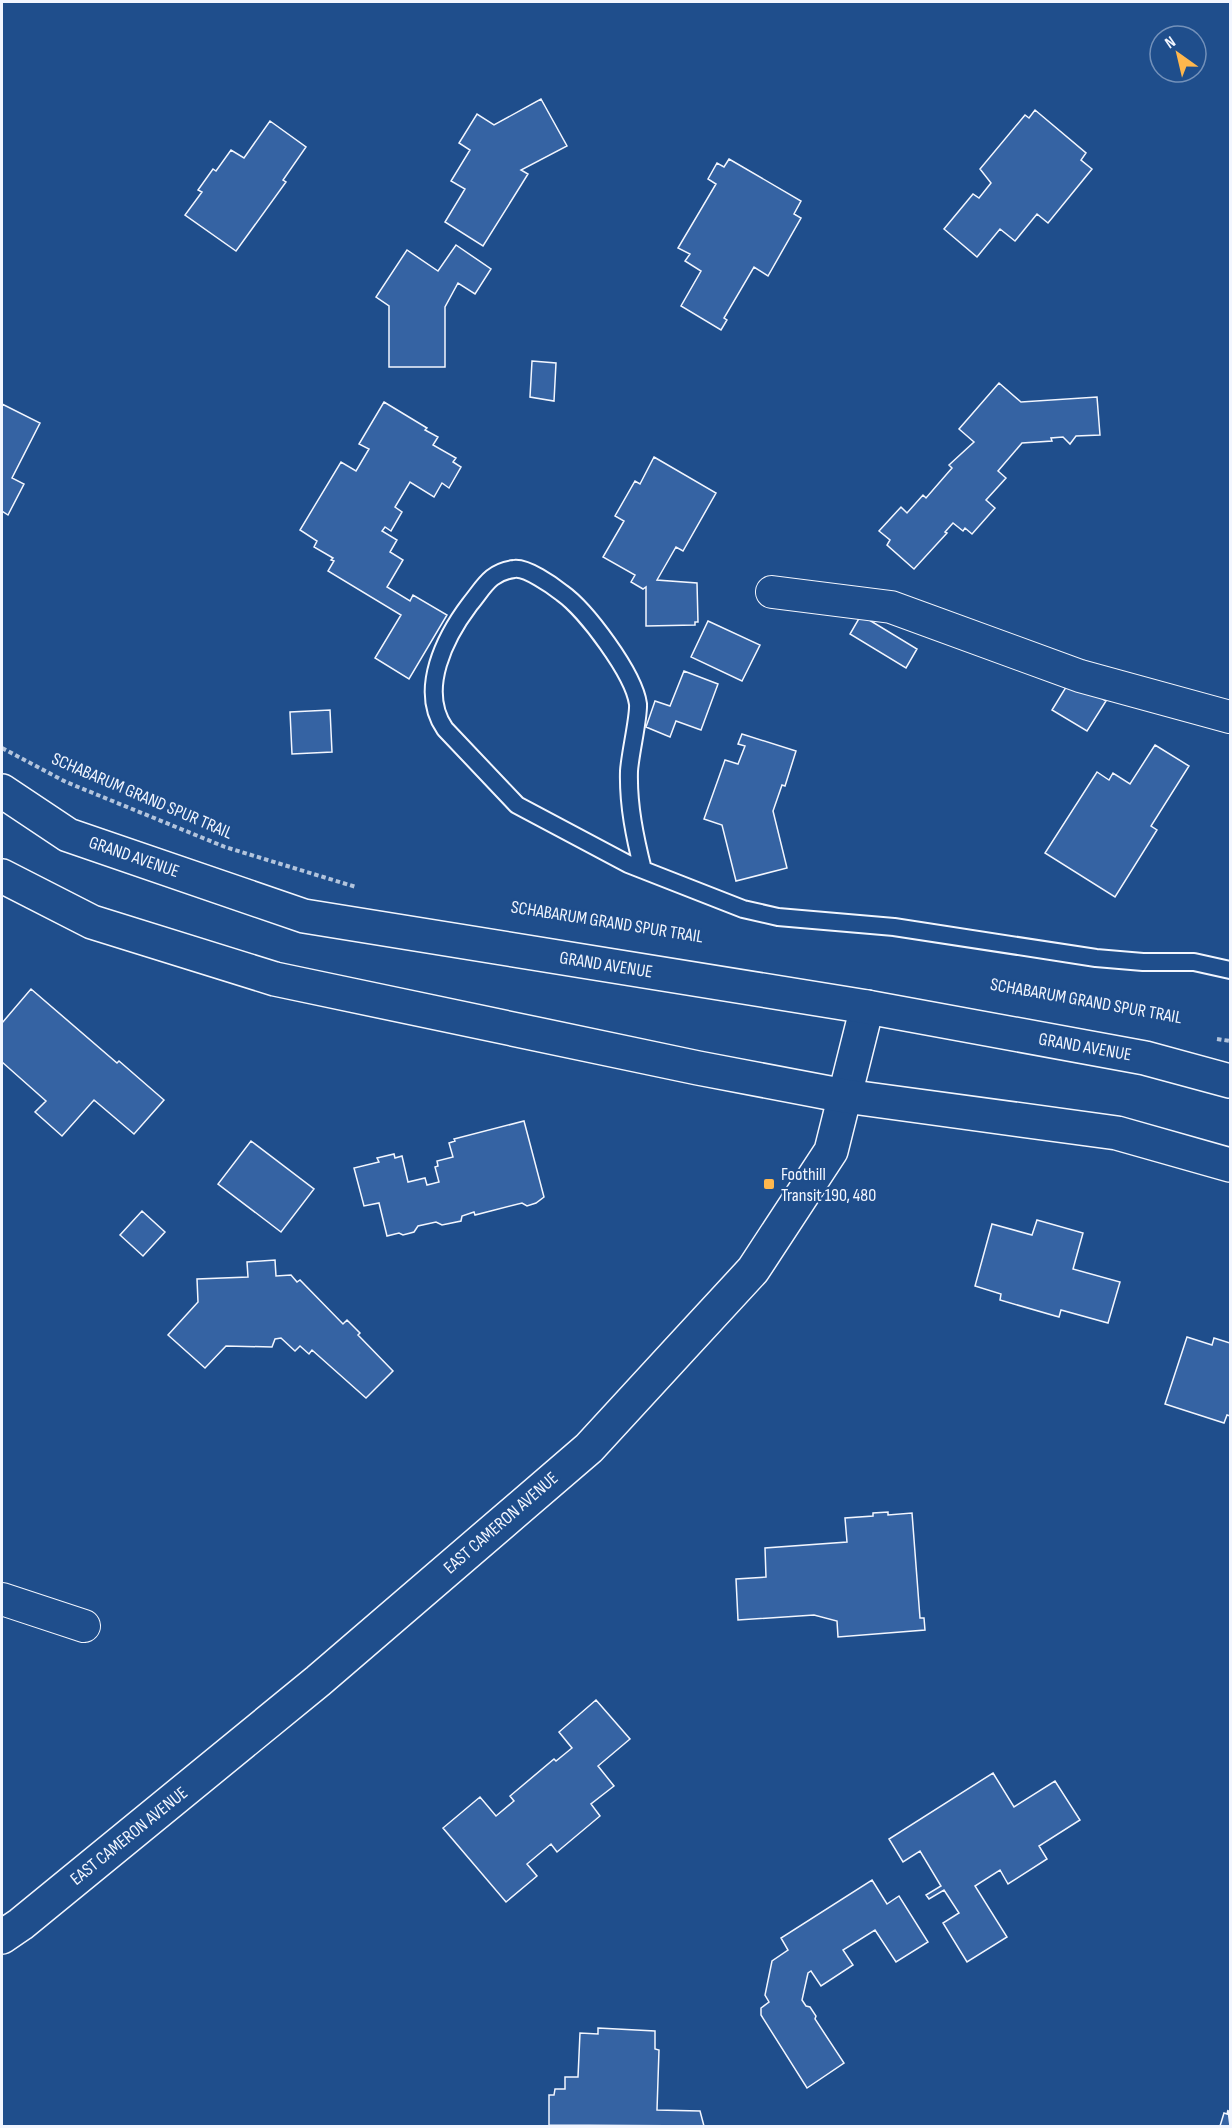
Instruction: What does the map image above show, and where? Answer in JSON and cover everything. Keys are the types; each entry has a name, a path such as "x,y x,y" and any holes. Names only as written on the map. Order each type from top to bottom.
{"main road":[{"name":"GRAND AVENUE","path":"2,791 68,835 304,916 867,1007 1145,1058 1230,1081"},
{"path":"2,876 92,922 275,979 698,1068 845,1096 1117,1133 1230,1165"},
{"name":"EAST CAMERON AVENUE","path":"2,1936 30,1916 318,1681 589,1448 753,1270 831,1151 867,1007"}],"street":[{"path":"772,592 891,607 1080,676 1230,717"},
{"path":"2,1599 84,1626"}],"lane":[{"path":"643,870 632,825 629,774 638,706 633,684 618,657 565,595 544,580 516,568 490,576 456,622 439,662 434,693 435,715 445,729 517,805 643,870 743,909 777,916 894,927 1096,958 1143,962 1194,962 1230,970"}],"path":[{"name":"SCHABARUM GRAND SPUR TRAIL","path":"2,748 66,782 225,847 360,888"},
{"path":"1207,1037 1230,1041"}],"building":[{"path":"541,99 567,146 521,170 528,174 483,246 445,222 465,189 451,181 470,150 459,143 477,114 494,125"},
{"path":"1035,110 1086,153 1081,160 1092,169 1048,223 1037,214 1015,241 1000,229 977,257 944,229 973,194 979,198 991,183 980,169 1025,115 1029,118"},
{"path":"270,121 306,147 283,180 286,182 236,251 185,215 202,192 198,190 213,169 216,171 231,150 244,158"},
{"path":"729,159 801,201 794,214 801,218 768,276 754,267 724,318 727,320 721,330 681,306 701,271 685,261 690,254 678,248 716,184 708,179 717,163 724,167"},
{"path":"456,245 491,269 475,294 458,283 445,307 445,367 389,367 389,306 376,297 407,250 438,271"},
{"path":"532,361 556,363 554,401 530,397"},
{"path":"999,383 1021,402 1097,397 1100,435 1076,436 1070,444 1063,437 1051,438 1052,441 1022,443 998,471 1006,478 986,500 995,508 972,534 965,528 963,531 953,523 945,532 947,533 914,569 887,545 890,540 879,531 901,507 907,513 923,495 926,498 952,468 949,465 974,442 959,429"},
{"path":"384,402 438,437 433,445 456,458 453,462 461,467 449,488 442,483 434,497 410,482 395,507 402,512 391,531 385,527 382,531 397,540 390,552 403,560 387,587 410,601 413,595 447,615 409,679 375,658 401,615 328,571 334,561 331,560 333,558 314,547 317,541 300,530 341,462 356,471 369,449 359,444"},
{"path":"2,404 40,423 12,478 24,484 8,515 2,511"},
{"path":"654,457 716,493 683,551 676,547 657,580 697,583 698,622 695,622 695,625 646,626 646,587 643,589 631,582 635,575 603,557 624,521 615,516 635,481 640,484"},
{"path":"861,615 917,649 906,668 850,634"},
{"path":"708,621 760,645 742,681 691,657"},
{"path":"684,671 718,684 701,730 676,721 670,737 646,727 655,701 670,706"},
{"path":"1071,679 1106,701 1087,731 1052,710"},
{"path":"330,710 332,752 292,754 290,712"},
{"path":"742,734 796,751 785,786 782,785 773,811 787,868 736,881 722,825 704,819 725,760 738,764 745,746 738,744"},
{"path":"1155,745 1189,766 1151,826 1157,830 1115,897 1045,853 1097,772 1109,780 1113,773 1130,784"},
{"path":"31,989 164,1100 134,1134 94,1100 62,1136 35,1112 46,1101 2,1062 2,1023"},
{"path":"524,1121 544,1197 536,1203 527,1206 522,1203 475,1215 474,1212 462,1216 461,1221 442,1225 436,1222 418,1226 414,1232 387,1236 379,1203 364,1206 354,1168 379,1162 377,1158 394,1154 395,1158 402,1156 408,1182 425,1178 427,1185 439,1182 435,1167 438,1166 437,1161 453,1157 449,1143 455,1141 454,1139"},
{"path":"251,1141 314,1189 281,1232 218,1184"},
{"path":"142,1211 165,1232 143,1256 120,1235"},
{"path":"1037,1220 1083,1233 1073,1269 1120,1282 1108,1323 1061,1310 1059,1317 1000,1300 1001,1294 975,1286 992,1224 1032,1235"},
{"path":"275,1260 276,1276 291,1275 297,1282 300,1280 343,1324 347,1320 360,1333 358,1335 393,1371 366,1398 312,1350 309,1354 300,1346 295,1351 281,1338 275,1339 272,1347 226,1346 205,1368 168,1335 198,1302 197,1279 248,1277 247,1262"},
{"path":"1187,1337 1212,1345 1214,1338 1230,1343 1230,1416 1227,1415 1224,1423 1165,1404"},
{"path":"888,1512 888,1515 912,1513 920,1618 924,1618 925,1630 838,1637 837,1621 814,1615 738,1620 736,1579 766,1577 765,1548 847,1542 845,1518 873,1516 873,1513"},
{"path":"596,1700 630,1739 598,1766 614,1786 591,1804 600,1816 557,1852 551,1844 527,1864 537,1876 506,1902 443,1828 480,1797 496,1816 514,1801 510,1796 554,1759 556,1761 572,1748 559,1732"},
{"path":"993,1773 1014,1807 1055,1781 1080,1820 1039,1846 1047,1859 1008,1884 1000,1870 975,1886 1007,1937 967,1962 943,1923 959,1913 944,1890 929,1899 926,1895 941,1886 920,1851 903,1862 889,1839"},
{"path":"872,1880 887,1904 899,1896 928,1942 896,1962 875,1930 843,1950 853,1965 821,1986 811,1971 808,1973 802,2000 816,2016 815,2019 844,2063 807,2088 761,2015 761,2008 769,2002 765,1995 772,1961 788,1950 781,1938"},
{"path":"598,2028 655,2031 655,2049 659,2050 657,2110 700,2111 704,2126 549,2125 549,2095 554,2095 555,2089 565,2089 565,2077 578,2077 580,2033 598,2034"},
{"path":"1228,2110 1230,2126 1220,2126 1224,2113 1227,2114"}],"place":[{"name":"Foothill Transit 190, 480","path":"769,1184"}]}
